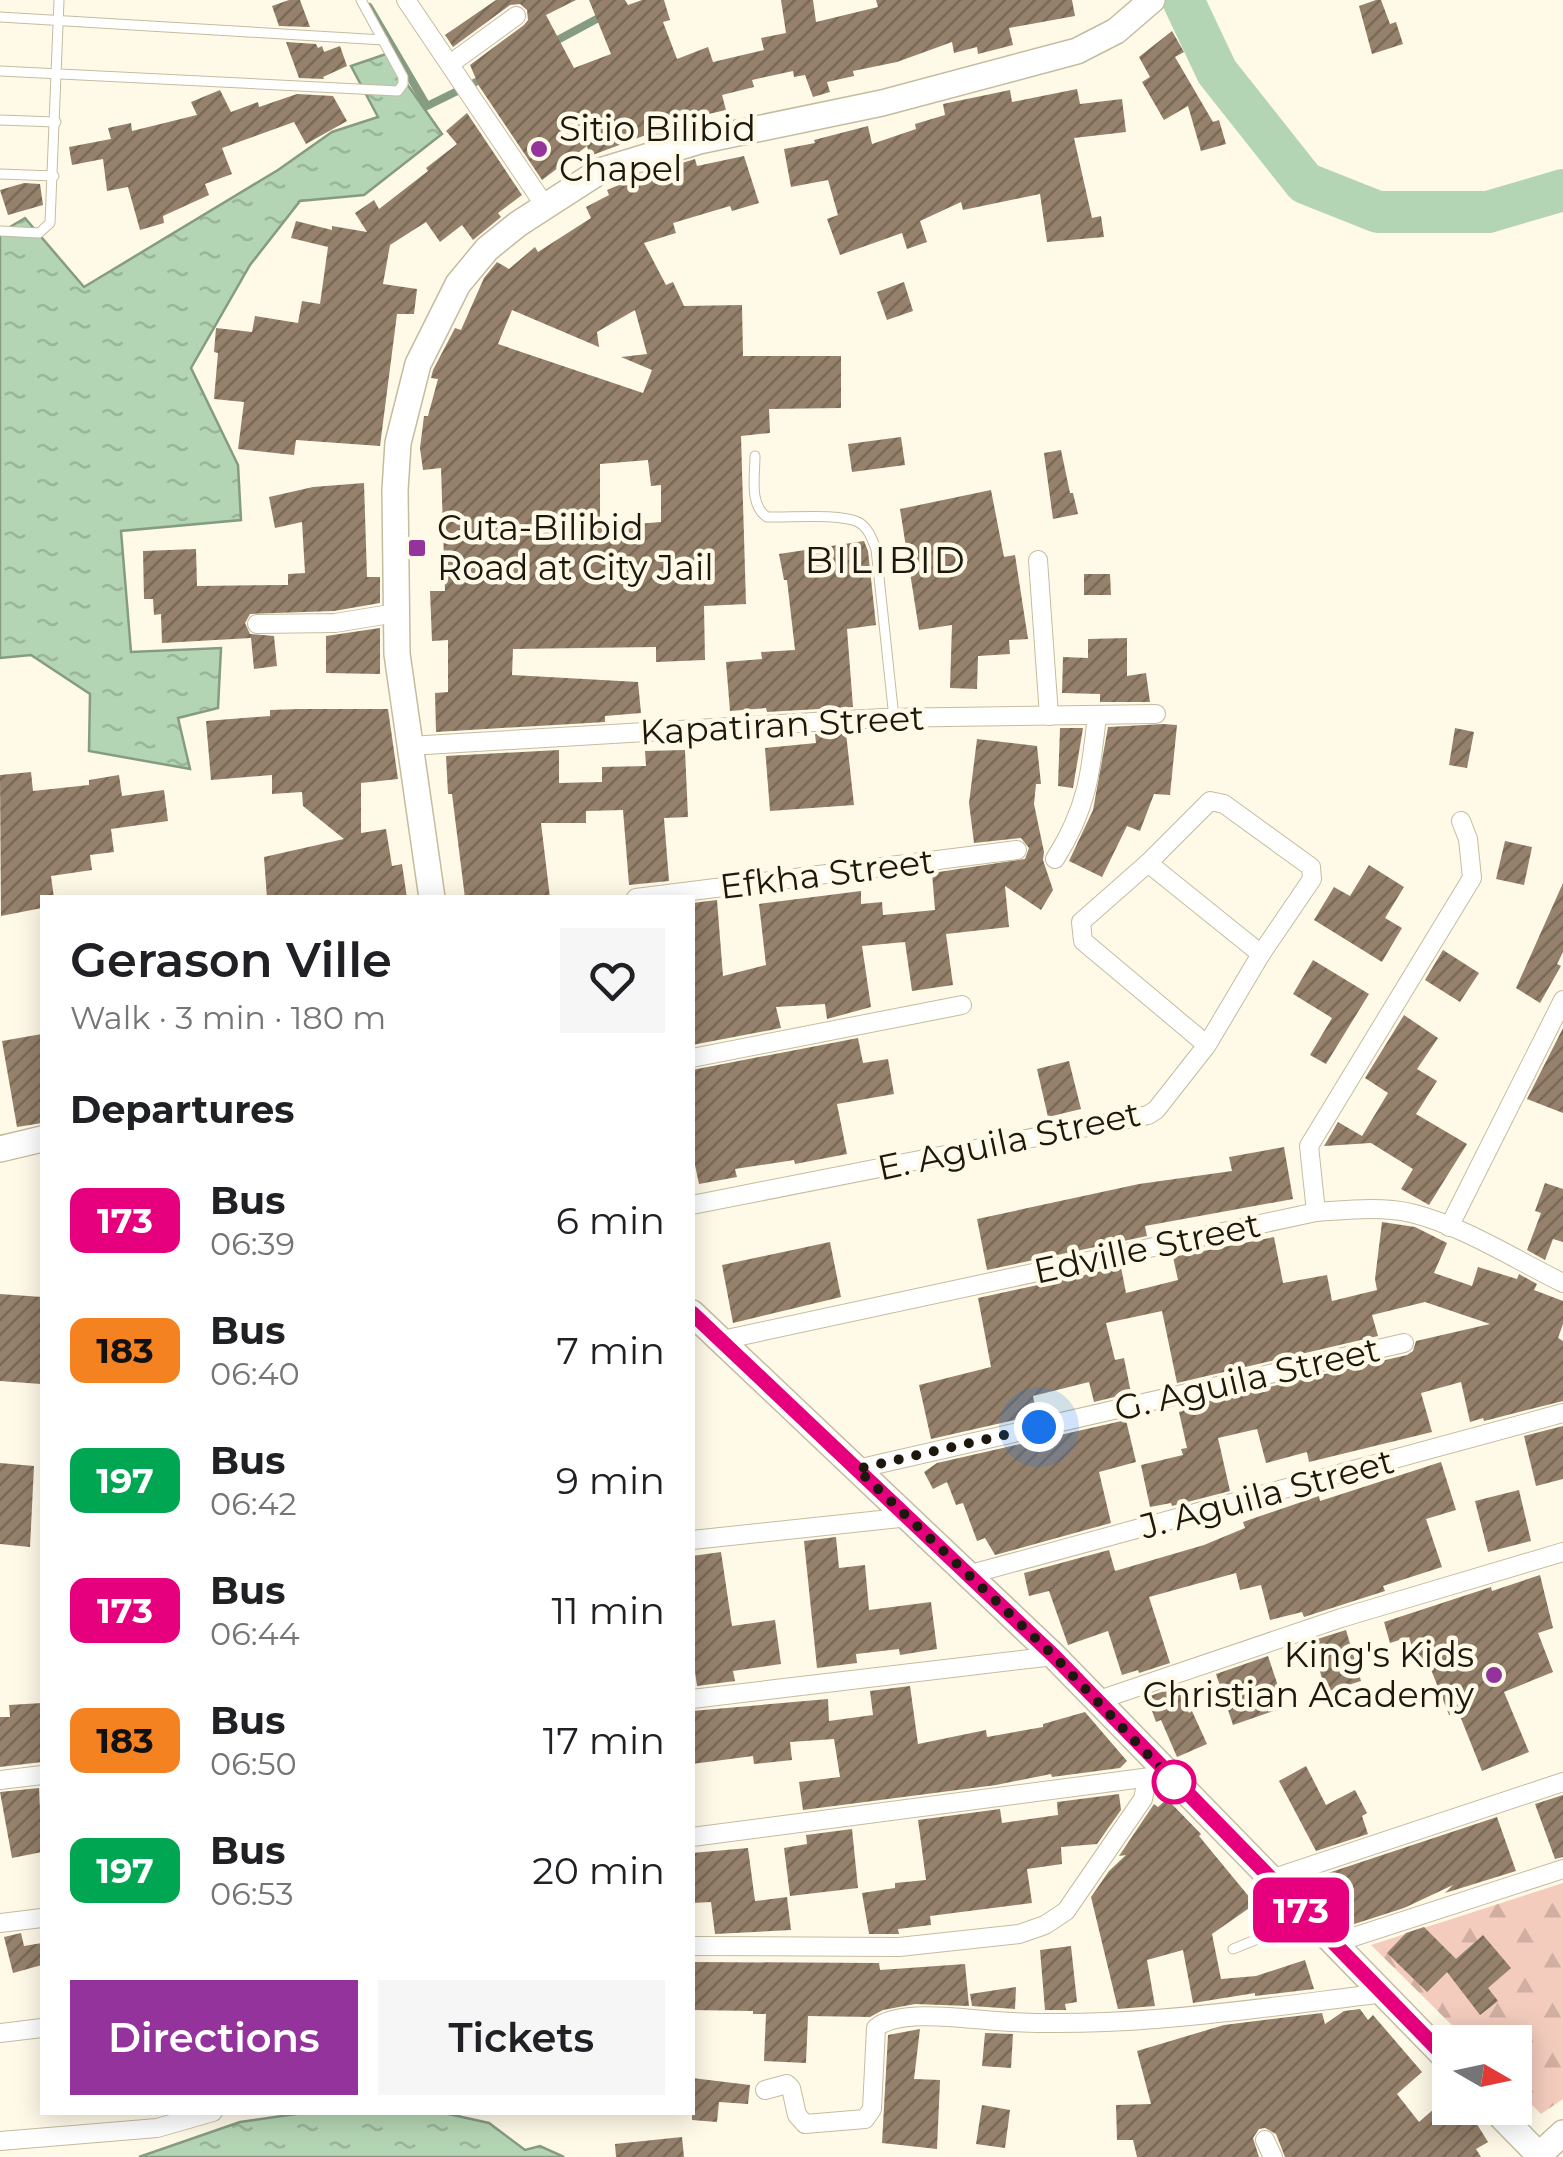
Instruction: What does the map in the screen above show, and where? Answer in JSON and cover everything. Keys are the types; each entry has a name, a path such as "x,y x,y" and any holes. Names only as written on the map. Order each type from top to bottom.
{"street":[{"path":"406,0 545,206"},
{"path":"432,895 409,746 396,613 398,443 418,364 458,284 487,249 600,171 699,141 882,102 1077,51 1116,32 1145,4"},
{"path":"450,64 516,16"},
{"path":"1038,560 1049,716"},
{"path":"257,624 335,623 396,613"},
{"name":"Kapatiran Street","path":"409,746 894,718 1156,714"},
{"path":"1055,859 1084,806 1097,715"},
{"name":"E. Aguila Street","path":"695,1204 1148,1115 1164,1104 1207,1045 1261,954 1312,879 1311,867 1224,804 1210,800 1148,862"},
{"path":"1316,1212 1308,1146 1472,878 1468,839 1461,821"},
{"name":"Efkha Street","path":"660,895 1018,850"},
{"path":"1207,1045 1083,941 1081,922 1148,862 1261,954"},
{"path":"1450,1227 1563,1000"},
{"path":"695,1057 962,1005"},
{"path":"0,1149 40,1139"},
{"name":"Edville Street","path":"722,1340 1316,1212 1374,1209 1411,1213 1450,1227 1563,1282"},
{"path":"695,1316 971,1574 1099,1700 1157,1776 1271,1879 1432,2043"},
{"name":"G. Aguila Street","path":"857,1469 1404,1343"},
{"name":"J. Aguila Street","path":"971,1574 1563,1413"},
{"path":"695,1540 909,1517"},
{"path":"1099,1700 1341,1618 1563,1552"},
{"path":"695,1699 1054,1656"},
{"path":"0,1780 40,1775"},
{"path":"695,1837 1157,1776"},
{"path":"695,1946 899,1948 1019,1934 1046,1925 1066,1911 1157,1776"},
{"path":"1271,1879 1563,1782"},
{"path":"1334,1943 1563,1869"},
{"path":"0,1923 40,1918"},
{"path":"765,2090 786,2084 791,2088 797,2115 805,2124 864,2118 872,2109 876,2028 895,2019 936,2017 1036,2024 1230,2012 1384,1993"},
{"path":"0,2033 40,2028"},
{"path":"0,2140 157,2128 202,2115"},
{"path":"1510,2125 1539,2156 1563,2132"}],"lane":[{"path":"0,230 39,233 46,230 52,214 60,0"},
{"path":"0,71 398,90 404,84 403,77 360,0"},
{"path":"0,17 383,40"},
{"path":"0,120 56,122"},
{"path":"0,174 54,176"},
{"path":"755,456 755,506 760,514 846,519 867,529 876,549 894,718"},
{"path":"1233,1949 1310,1918"}],"green space":[{"path":"1563,1883 1563,2099 1541,2114 1532,2105 1532,2025 1452,2025 1371,1945"}],"water":[{"path":"386,54 442,134 364,195 300,201 250,265 191,368 238,465 241,520 121,531 131,652 221,648 218,708 178,718 190,769 89,751 90,694 31,655 0,658 0,233 25,218 84,287 278,170 332,132 378,117 351,66"},
{"path":"289,2115 453,2115 489,2123 525,2150 540,2146 564,2157 139,2157 240,2122"}],"building":[{"path":"300,0 310,27 279,26 272,6"},
{"path":"496,0 576,0 546,15 574,68 611,54 589,0 625,0 628,5 642,0 664,0 670,20 663,22 677,59 708,47 713,62 764,50 761,38 786,33 781,0 813,0 816,22 878,7 876,0 1072,0 1075,16 1009,28 1013,45 978,54 977,47 954,53 952,42 897,62 853,71 854,76 827,82 830,92 813,97 805,75 794,77 793,71 752,80 754,87 722,95 726,110 687,119 689,127 653,138 651,133 590,156 587,146 542,180 479,86 470,65 524,25 527,10 520,4 510,5 453,47 445,35"},
{"path":"1381,0 1390,24 1396,22 1403,44 1372,54 1359,6"},
{"path":"1172,31 1184,52 1175,57 1213,122 1219,120 1226,144 1201,151 1188,106 1164,120 1142,82 1150,77 1139,57"},
{"path":"286,42 316,44 324,52 340,46 347,66 324,79 299,78"},
{"path":"1077,89 1080,104 1122,99 1126,132 1074,138 1092,218 1101,216 1104,237 1047,242 1040,194 963,210 961,202 920,221 927,242 907,249 902,233 840,255 827,219 838,215 828,180 791,187 784,149 868,126 872,144 945,115 943,104 1010,90 1012,102"},
{"path":"220,90 231,112 297,94 333,96 347,121 306,144 294,122 222,148 232,174 205,184 209,195 163,216 164,223 140,230 128,187 107,191 103,159 72,165 69,147 111,139 108,128 131,123 132,131 197,115 191,102"},
{"path":"467,113 522,195 473,240 462,225 440,242 426,222 390,245 383,284 417,289 414,314 397,314 380,446 296,440 294,455 238,449 244,402 214,399 216,328 252,332 255,316 298,323 302,301 320,304 328,247 291,238 296,221 332,230 332,226 367,232 355,213 374,200 379,209 428,171 426,168 457,144 446,131"},
{"path":"744,156 759,203 732,211 730,206 673,223 676,233 644,243 666,285 673,282 684,306 742,305 743,356 841,356 841,408 769,409 770,433 741,436 746,604 704,606 705,660 656,662 656,647 513,649 512,675 638,682 641,713 605,716 605,722 436,732 435,693 448,692 448,640 432,641 430,591 445,591 441,468 423,470 420,448 424,416 428,416 438,379 431,378 433,370 455,328 461,330 484,278 497,262 509,269 535,247 538,252 591,218 586,207 609,195 607,190 660,175 659,170 695,159 697,166","holes":["512,310 599,347 597,332 635,310 647,354 621,357 652,370 643,393 498,344","648,460 651,486 661,485 661,522 600,527 600,464"]},
{"path":"24,183 40,184 43,205 8,215 0,190"},
{"path":"904,282 913,311 887,320 877,292"},
{"path":"901,437 905,465 852,472 848,444"},
{"path":"1061,450 1078,514 1053,519 1044,453"},
{"path":"364,483 367,577 380,577 380,603 334,611 250,614 245,623 250,634 274,636 277,666 254,669 251,638 162,643 161,614 154,615 153,599 144,599 143,551 196,549 197,586 288,585 288,574 305,573 302,522 275,528 269,497 313,487"},
{"path":"991,490 1004,557 1015,555 1028,639 1009,640 1010,654 978,656 977,689 950,688 952,625 919,630 900,509"},
{"path":"864,541 876,625 847,629 853,707 730,711 726,662 762,659 761,652 795,650 787,580 779,554"},
{"path":"1084,574 1110,574 1111,595 1084,595"},
{"path":"380,628 380,674 326,673 326,636"},
{"path":"1127,638 1127,676 1146,673 1150,702 1100,702 1100,694 1062,693 1063,657 1088,658 1088,639"},
{"path":"388,709 398,779 361,783 361,833 386,829 392,866 402,864 407,895 267,895 264,857 344,839 303,806 302,792 272,794 272,775 211,780 206,721 270,716 270,710"},
{"path":"1177,725 1170,795 1154,794 1140,831 1127,826 1102,877 1069,861 1093,810 1108,727"},
{"path":"1060,728 1083,728 1073,788 1058,786"},
{"path":"1455,728 1474,732 1467,768 1449,765"},
{"path":"846,733 854,805 770,811 765,748 816,743 815,734"},
{"path":"977,739 1037,746 1041,784 1036,784 1034,804 1043,860 1053,890 1041,910 1005,886 1009,927 946,934 953,985 912,991 905,942 862,946 871,1007 827,1019 825,1004 776,1007 781,1028 695,1044 695,903 717,900 723,976 766,965 759,904 861,891 861,904 882,902 883,915 935,910 932,873 1025,859 1029,848 1021,838 974,843 969,803"},
{"path":"559,750 559,783 602,782 602,767 646,766 645,751 685,750 688,817 664,818 669,881 629,885 623,810 586,811 586,823 541,823 550,895 465,895 452,794 448,794 446,756"},
{"path":"31,772 33,791 89,785 89,780 119,775 122,796 164,790 168,821 111,829 114,852 90,855 92,870 51,876 54,895 40,895 40,908 1,916 0,775"},
{"path":"1505,841 1532,847 1524,885 1496,879"},
{"path":"1369,865 1404,887 1385,918 1402,928 1382,962 1314,920 1334,887 1350,896"},
{"path":"1563,883 1563,952 1557,964 1561,966 1540,1003 1516,988"},
{"path":"1443,950 1479,973 1460,1002 1425,980"},
{"path":"1313,960 1369,994 1326,1064 1310,1055 1332,1018 1293,994"},
{"path":"1404,1015 1438,1038 1417,1069 1437,1081 1416,1114 1467,1144 1429,1205 1401,1189 1413,1169 1371,1143 1324,1146 1338,1122 1362,1136 1388,1093 1365,1078"},
{"path":"1563,1028 1563,1113 1527,1099"},
{"path":"40,1034 40,1123 17,1127 2,1041"},
{"path":"858,1038 863,1063 888,1059 894,1094 837,1104 847,1154 795,1164 794,1160 735,1169 737,1177 699,1184 695,1165 695,1069"},
{"path":"1069,1061 1081,1109 1048,1117 1037,1069"},
{"path":"1284,1147 1293,1199 1145,1226 1147,1236 987,1270 977,1219 1139,1184 1232,1171 1229,1157"},
{"path":"1545,1183 1563,1189 1563,1242 1553,1239 1545,1260 1527,1250 1541,1213 1535,1211"},
{"path":"1382,1222 1415,1227 1447,1243 1434,1273 1472,1286 1478,1267 1517,1279 1519,1274 1537,1284 1534,1290 1563,1301 1563,1324 1558,1338 1563,1341 1563,1401 1470,1422 1461,1382 1421,1393 1432,1432 1309,1462 1307,1452 1266,1463 1257,1429 1218,1438 1230,1491 1172,1506 1171,1503 1150,1507 1141,1465 1183,1455 1181,1449 1187,1448 1179,1412 1182,1407 1407,1355 1416,1341 1490,1324 1425,1302 1372,1315 1378,1336 1177,1383 1162,1311 1106,1323 1115,1360 1124,1358 1131,1393 1094,1402 1089,1382 1033,1396 1037,1415 931,1439 919,1385 991,1367 978,1298 1121,1267 1126,1293 1178,1280 1173,1257 1274,1237 1283,1283 1327,1275 1332,1301 1377,1290"},
{"path":"830,1242 841,1297 733,1323 722,1265"},
{"path":"0,1294 40,1297 40,1384 0,1381"},
{"path":"1126,1420 1136,1462 1099,1472 1111,1523 995,1555 985,1538 977,1541 963,1503 956,1505 947,1482 933,1489 924,1472 937,1463"},
{"path":"1563,1426 1563,1479 1536,1486 1524,1436"},
{"path":"1441,1462 1456,1510 1426,1519 1442,1567 1383,1586 1385,1591 1304,1617 1302,1612 1270,1620 1261,1585 1240,1590 1236,1573 1149,1597 1170,1663 1122,1675 1108,1631 1068,1645 1049,1591 1029,1596 1024,1573 1109,1550 1115,1571 1204,1545 1245,1528 1243,1522 1319,1496 1320,1501"},
{"path":"0,1463 34,1466 30,1547 0,1544"},
{"path":"1519,1490 1531,1541 1488,1552 1475,1501"},
{"path":"836,1537 839,1568 865,1565 869,1610 931,1602 937,1649 900,1655 899,1649 856,1654 857,1663 817,1668 804,1541"},
{"path":"721,1552 732,1626 775,1620 781,1664 733,1671 735,1681 697,1686 695,1556"},
{"path":"1540,1575 1553,1628 1538,1633 1553,1672 1504,1692 1529,1752 1482,1771 1458,1711 1449,1715 1430,1667 1419,1671 1409,1637 1390,1643 1384,1622"},
{"path":"1346,1630 1361,1681 1326,1692 1311,1641"},
{"path":"1268,1656 1285,1707 1233,1725 1216,1674"},
{"path":"910,1686 918,1744 986,1730 987,1737 1043,1727 1085,1712 1127,1761 1120,1768 1052,1777 1051,1774 803,1810 799,1782 840,1777 834,1739 790,1742 792,1760 754,1764 753,1756 695,1764 695,1711 828,1699 829,1721 873,1715 870,1691"},
{"path":"1179,1686 1207,1744 1177,1757 1161,1720 1156,1722 1147,1697"},
{"path":"40,1703 40,1762 0,1767 0,1717 10,1717 9,1705"},
{"path":"1306,1766 1326,1805 1355,1790 1367,1813 1362,1816 1368,1834 1316,1851 1279,1781"},
{"path":"39,1788 40,1852 12,1858 0,1792"},
{"path":"1119,1794 1121,1810 1097,1844 1061,1847 1062,1864 1027,1869 1032,1903 930,1916 931,1925 898,1929 899,1934 869,1934 862,1893 895,1888 895,1883 926,1880 918,1820 1000,1809 1002,1823 1058,1815 1057,1802"},
{"path":"1563,1795 1563,1857 1555,1859 1535,1804"},
{"path":"1167,1799 1201,1834 1255,1904 1212,1934 1221,1979 1256,1976 1305,1960 1314,1989 1193,2003 1183,1950 1147,1960 1155,2006 1118,2009 1091,1897 1126,1855 1119,1856 1154,1804 1158,1807"},
{"path":"1497,1817 1516,1871 1445,1893 1453,1885 1404,1908 1342,1928 1332,1907 1323,1908 1310,1879"},
{"path":"852,1829 858,1888 790,1896 784,1848 807,1844 806,1835"},
{"path":"748,1848 755,1901 787,1897 791,1930 715,1934 711,1902 695,1903 695,1853"},
{"path":"1424,1927 1456,1959 1483,1935 1511,1968 1488,1988 1498,2001 1480,2015 1447,1972 1427,1992 1387,1953 1406,1933"},
{"path":"21,1933 24,1946 40,1943 40,1966 13,1973 4,1937"},
{"path":"1071,1946 1077,2002 1065,2004 1066,2010 1045,2010 1040,1950"},
{"path":"695,1962 879,1963 880,1970 965,1964 969,2006 915,2004 883,2010 870,2017 808,2016 806,2063 764,2061 766,2014 695,2010"},
{"path":"1016,1987 1015,2009 972,2006 970,1994"},
{"path":"1360,2009 1368,2020 1373,2015 1422,2072 1397,2094 1419,2122 1432,2111 1432,2125 1478,2125 1488,2142 1476,2149 1481,2157 1285,2157 1276,2134 1265,2128 1259,2129 1253,2138 1259,2157 1137,2157 1133,2140 1117,2140 1116,2105 1151,2104 1137,2051 1224,2025 1322,2013 1325,2024 1344,2011"},
{"path":"920,2029 914,2079 940,2080 937,2149 882,2143 888,2035"},
{"path":"985,2033 1013,2034 1011,2068 982,2066"},
{"path":"695,2078 750,2085 748,2104 719,2102 717,2122 692,2120"},
{"path":"982,2105 1010,2110 1005,2148 976,2144"},
{"path":"682,2137 684,2157 616,2157 615,2144"}],"waterway":[{"path":"1183,0 1217,72 1305,183 1378,212 1488,212 1563,190"},
{"path":"369,7 427,106 486,77"},
{"path":"552,43 606,14"}],"bus line":[{"name":"173","path":"695,1316 971,1574 1099,1700 1166,1774 1432,2043"}],"place":[{"name":"Sitio Bilibid Chapel","path":"539,149"},
{"name":"Cuta-Bilibid Road at City Jail","path":"417,548"},
{"name":"King's Kids Christian Academy","path":"1494,1675"}],"district":[{"name":"BILIBID","path":"886,560"}],"route":[{"path":"1039,1427 857,1469 1099,1700 1174,1782"}]}
